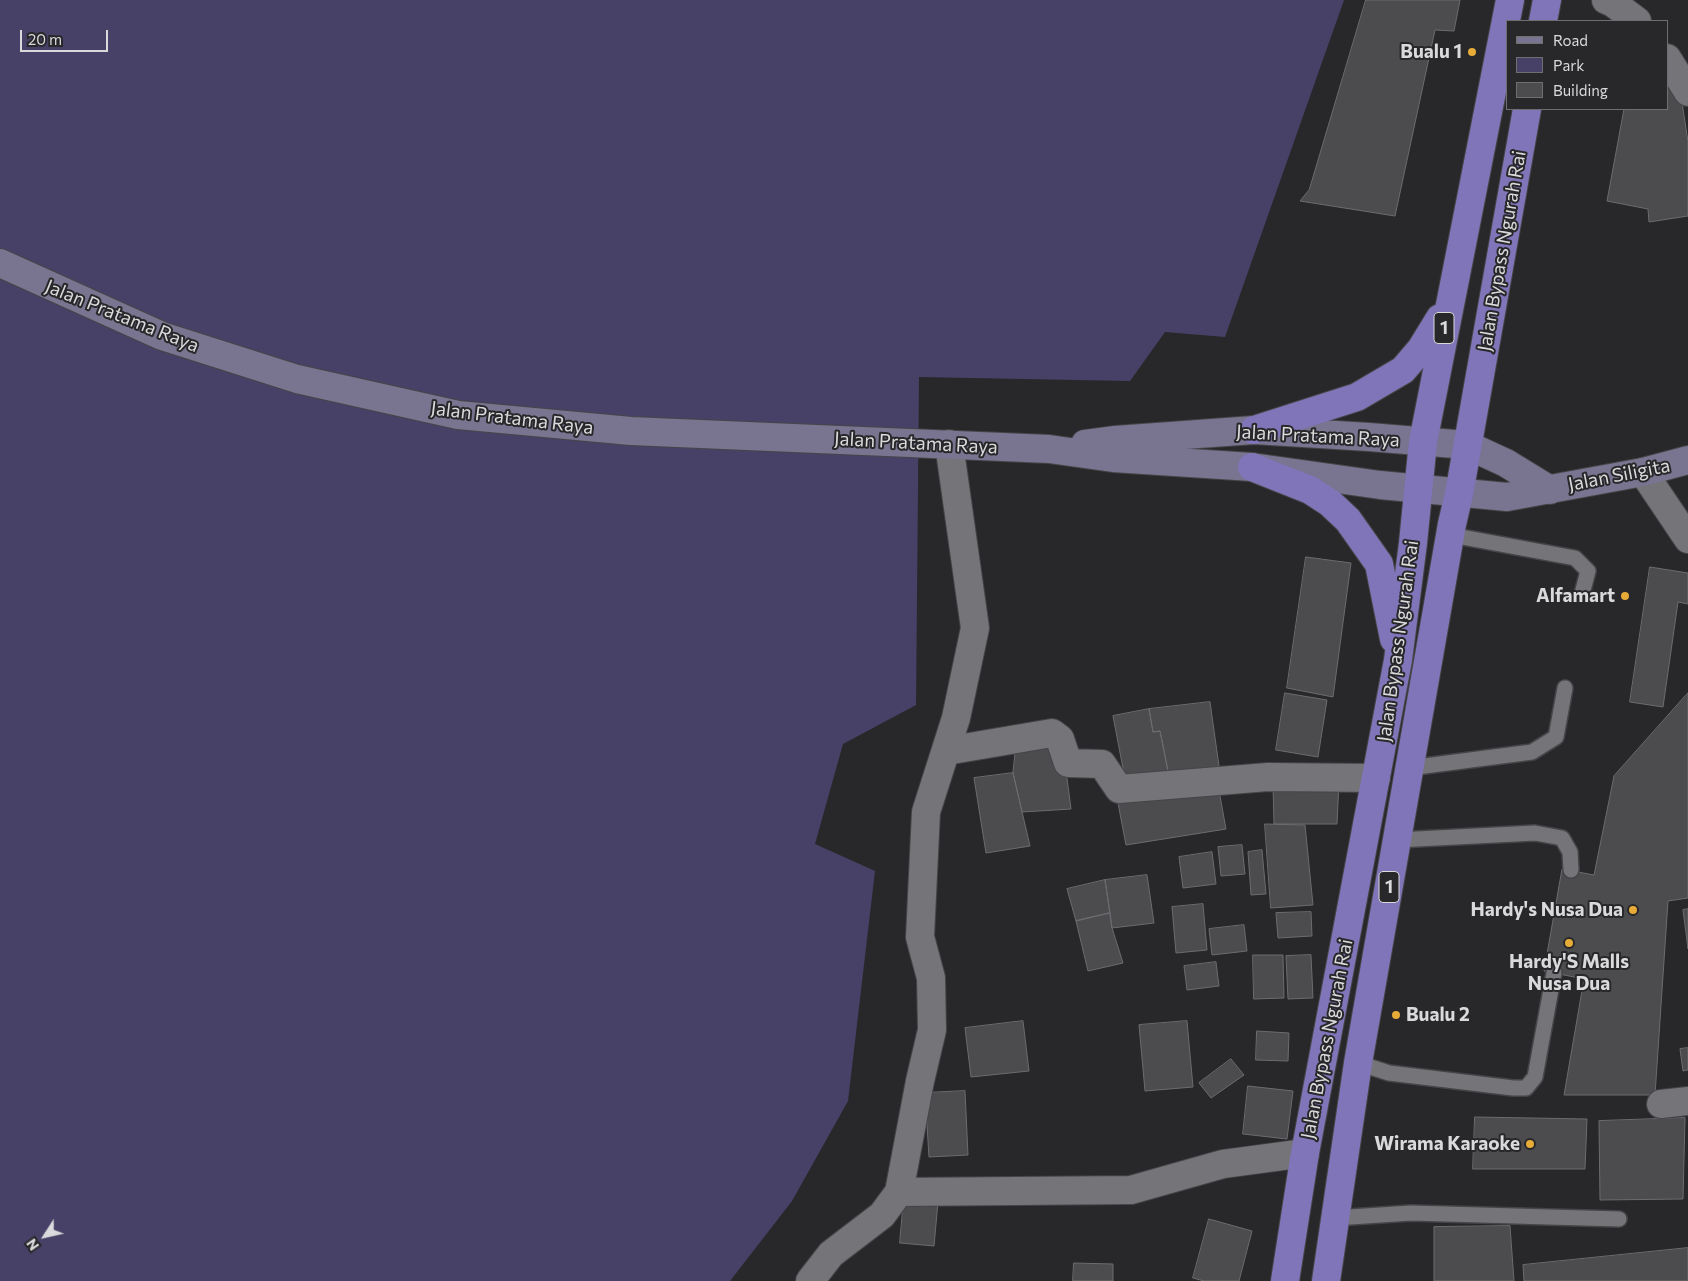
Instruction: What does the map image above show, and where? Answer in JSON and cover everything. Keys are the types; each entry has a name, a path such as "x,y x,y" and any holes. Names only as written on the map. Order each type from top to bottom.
{"highway":[{"name":"Jalan Bypass Ngurah Rai","path":"1506,20 1510,0"},
{"path":"1543,20 1547,0"},
{"name":"Jalan Bypass Ngurah Rai","path":"1284,1281 1305,1154 1398,660 1413,543 1423,442 1506,20"},
{"name":"Jalan Bypass Ngurah Rai","path":"1326,1281 1358,1063 1527,110"},
{"path":"1254,430 1357,397 1403,370 1421,349 1450,302"},
{"path":"1252,467 1310,490 1330,503 1348,520 1379,564 1398,660"}],"main road":[{"name":"Jalan Pratama Raya","path":"0,263 162,336 298,379 458,415 631,431 1049,449 1113,458 1252,467 1330,479 1459,494"},
{"name":"Jalan Pratama Raya","path":"1049,449 1115,440 1254,430 1468,445"},
{"name":"Jalan Siligita","path":"1468,445 1506,463 1550,490"},
{"name":"Jalan Siligita","path":"1459,494 1507,497 1643,472 1688,460"}],"street":[{"path":"1606,0 1613,2 1635,20"},
{"path":"1668,60 1688,92"},
{"path":"810,1281 831,1254 882,1215 899,1192 920,1081 932,1030 931,978 920,937 926,812 960,703 975,628 949,444"},
{"path":"1643,472 1688,539"},
{"path":"946,751 1052,733 1060,739 1068,763 1102,764 1119,790 1268,777 1376,778"},
{"path":"1662,1104 1688,1101"},
{"path":"899,1192 1131,1190 1223,1164 1305,1154"}],"lane":[{"path":"1451,535 1575,558 1588,571 1582,594"},
{"path":"1409,768 1532,752 1556,737 1565,688"},
{"path":"1397,840 1535,833 1562,838 1570,852 1571,870"},
{"path":"1358,1063 1389,1073 1526,1088 1535,1077 1554,973"},
{"path":"1335,1218 1411,1213 1619,1219"}],"green space":[{"path":"0,0 1344,0 1225,337 1165,332 1130,381 919,377 916,705 843,744 815,844 875,871 848,1101 792,1201 730,1281 0,1281"}],"building":[{"path":"1366,0 1460,0 1454,31 1435,30 1395,216 1300,201 1309,190"},
{"path":"1668,87 1680,89 1688,142 1688,216 1649,222 1648,209 1607,201 1624,110 1668,110"},
{"path":"1306,557 1351,563 1333,697 1287,688"},
{"path":"1650,567 1688,573 1688,604 1678,602 1663,707 1630,702"},
{"path":"1285,693 1327,700 1318,757 1276,750"},
{"path":"1688,693 1688,898 1668,901 1655,1095 1564,1095 1584,979 1544,971 1562,869 1594,875 1614,776"},
{"path":"1210,702 1219,766 1169,776 1160,731 1153,732 1149,709"},
{"path":"1149,709 1153,732 1160,731 1169,776 1126,784 1113,716"},
{"path":"1016,747 1061,748 1065,763 1071,809 1022,812 1013,773"},
{"path":"1013,773 1030,846 986,853 974,778"},
{"path":"1339,781 1337,824 1274,824 1273,784"},
{"path":"1218,785 1226,829 1126,845 1117,798"},
{"path":"1265,824 1305,825 1313,905 1271,908"},
{"path":"1242,845 1245,874 1221,876 1218,847"},
{"path":"1262,850 1266,894 1251,895 1248,852"},
{"path":"1212,852 1216,884 1183,888 1179,857"},
{"path":"1147,875 1154,923 1112,928 1105,880"},
{"path":"1105,880 1110,913 1076,921 1067,889"},
{"path":"1203,904 1207,950 1176,953 1172,907"},
{"path":"1688,909 1688,949 1683,910"},
{"path":"1311,912 1312,936 1278,938 1276,913"},
{"path":"1110,913 1112,928 1123,963 1088,971 1076,921"},
{"path":"1244,925 1247,951 1212,955 1209,929"},
{"path":"1253,955 1283,955 1284,998 1254,999"},
{"path":"1311,955 1313,998 1288,999 1286,956"},
{"path":"1216,962 1219,986 1187,990 1184,966"},
{"path":"1023,1021 1029,1071 971,1077 965,1028"},
{"path":"1187,1021 1193,1087 1145,1091 1139,1025"},
{"path":"1257,1031 1289,1033 1288,1061 1256,1060"},
{"path":"1688,1048 1688,1070 1683,1071 1680,1049"},
{"path":"1231,1059 1244,1075 1211,1098 1199,1083"},
{"path":"1248,1086 1293,1091 1287,1139 1243,1134"},
{"path":"965,1091 968,1155 929,1157 925,1093"},
{"name":"Wirama Karaoke","path":"1475,1117 1587,1119 1585,1169 1473,1169"},
{"path":"1685,1118 1683,1199 1600,1200 1599,1121"},
{"path":"904,1198 938,1202 934,1246 900,1243"},
{"path":"1209,1219 1252,1231 1239,1281 1204,1281 1193,1278"},
{"path":"1510,1226 1514,1281 1434,1281 1434,1227"},
{"path":"1688,1248 1688,1281 1524,1281 1523,1265"},
{"path":"1074,1263 1113,1264 1113,1281 1073,1281"}],"place":[{"name":"Bualu 1","path":"1472,52"},
{"name":"Alfamart","path":"1625,596"},
{"name":"Hardy's Nusa Dua","path":"1633,910"},
{"name":"Hardy'S Malls Nusa Dua","path":"1569,943"},
{"name":"Bualu 2","path":"1396,1015"},
{"name":"Wirama Karaoke","path":"1530,1144"}]}
